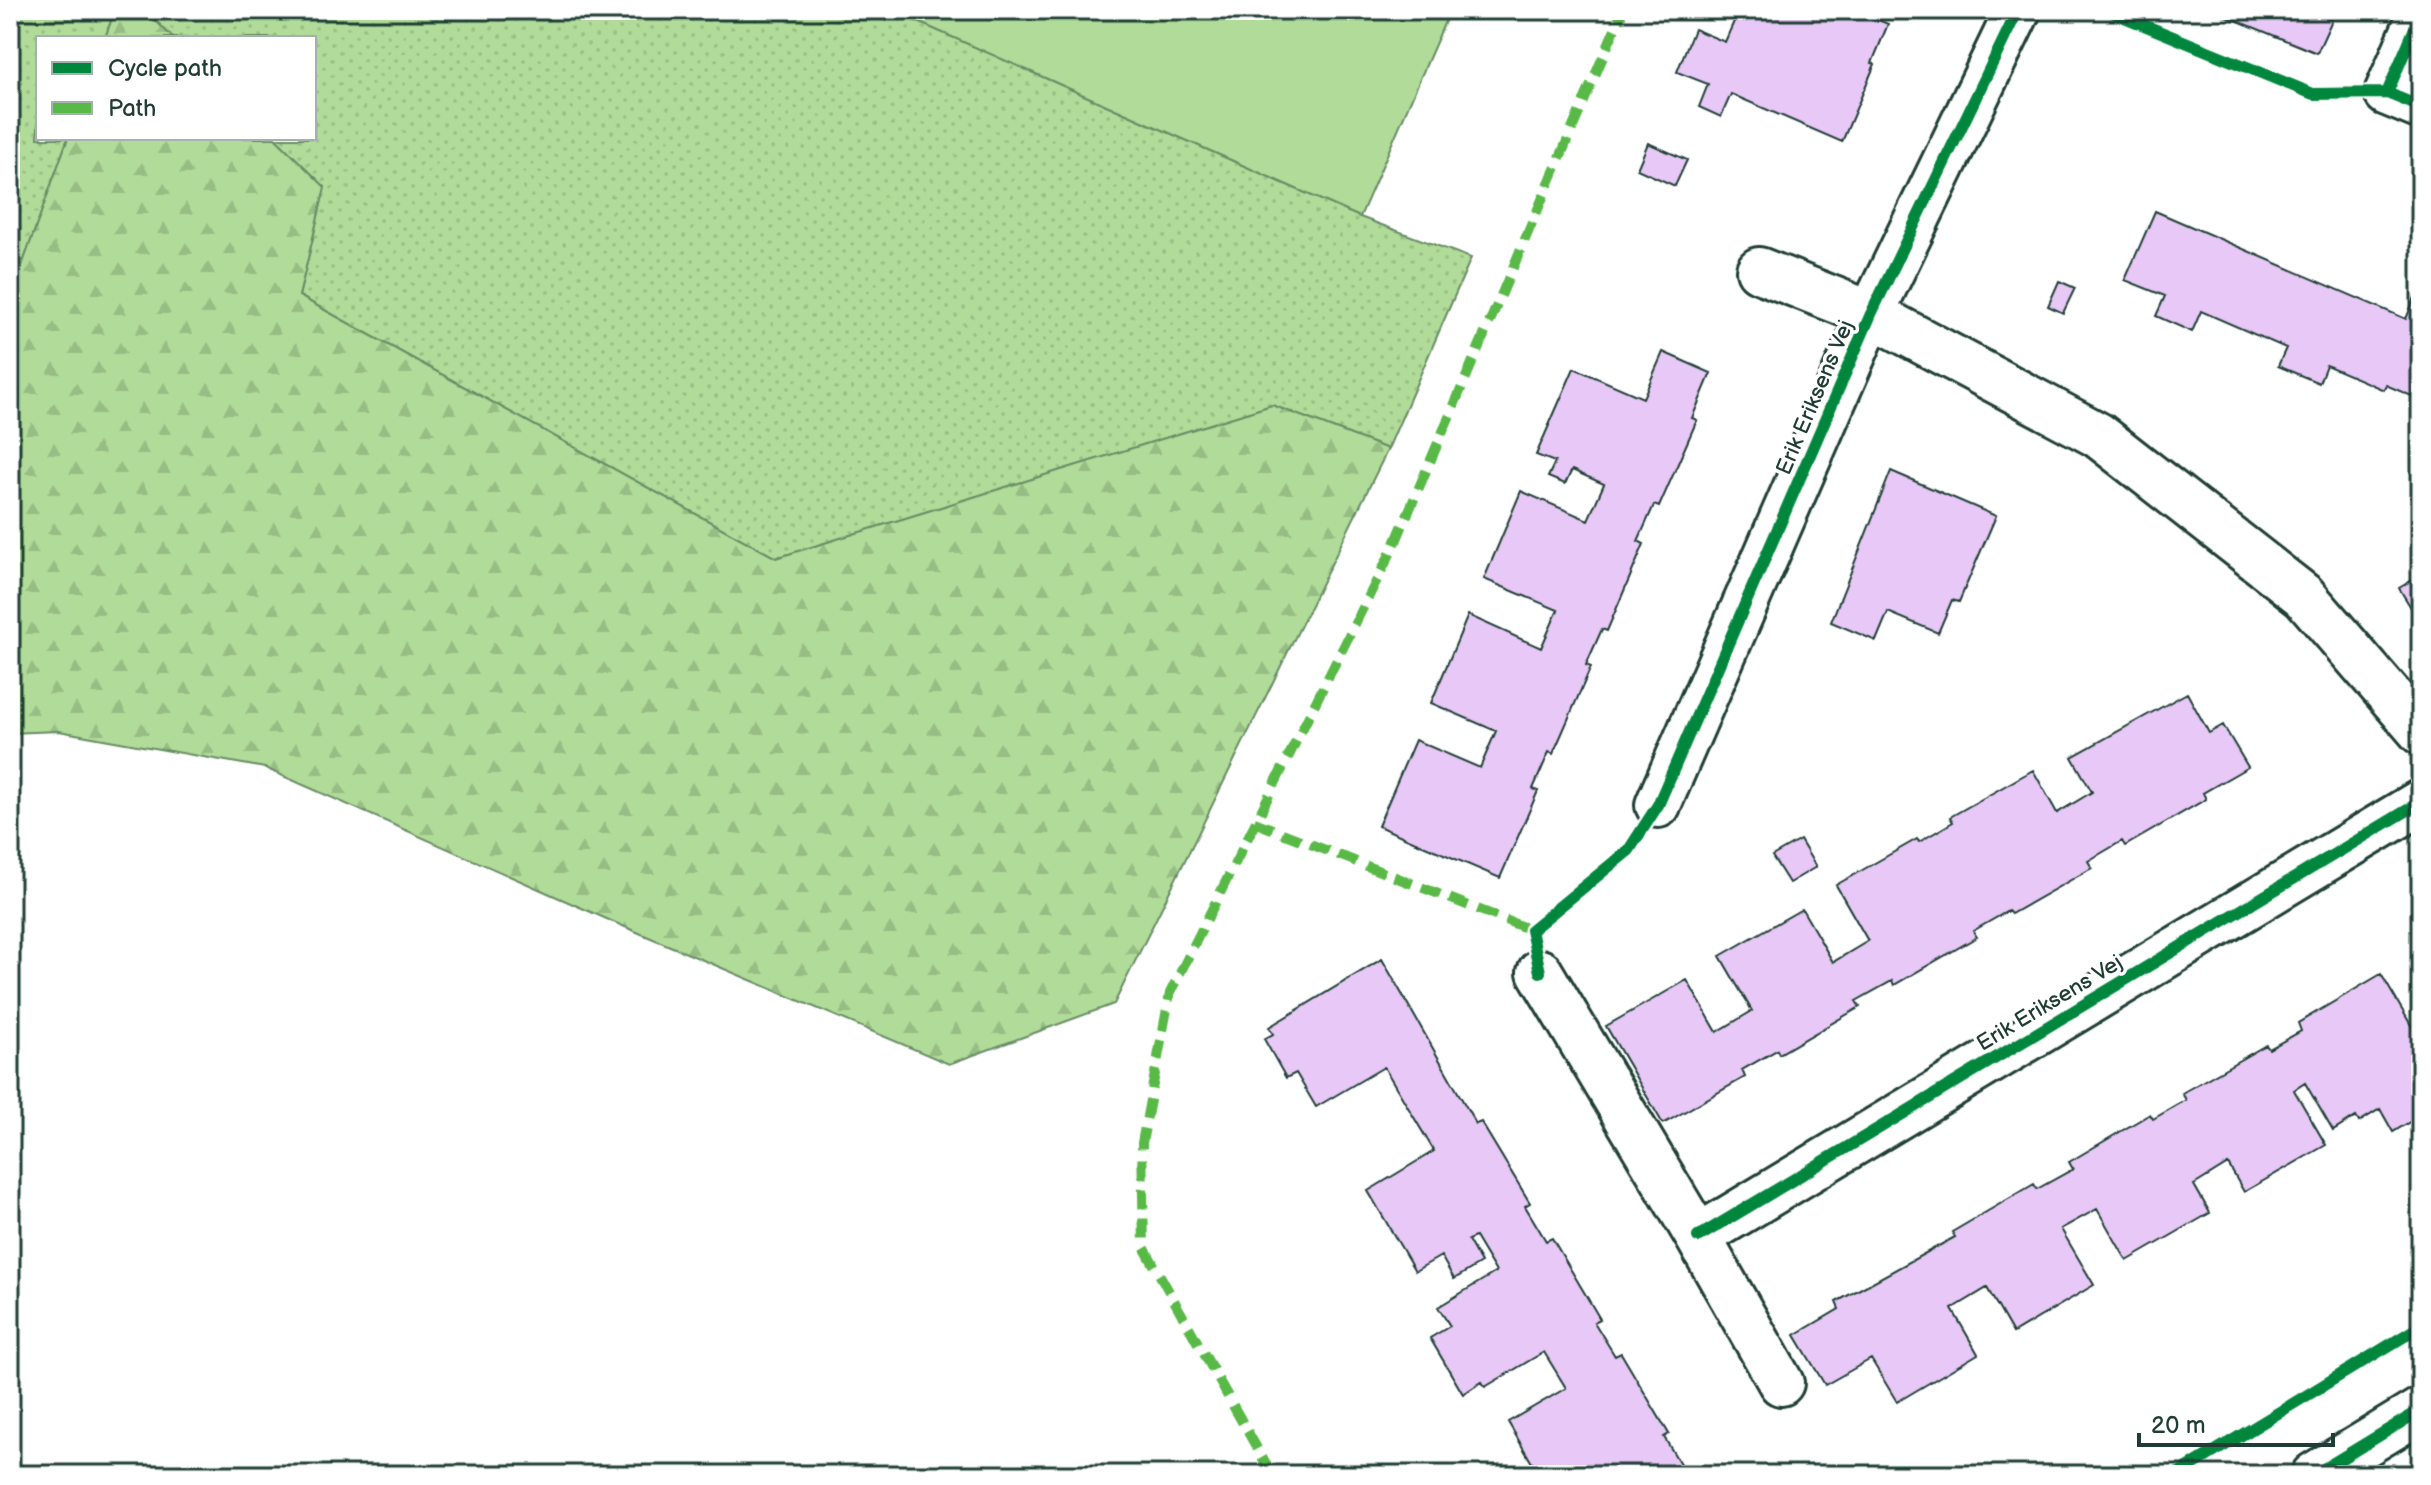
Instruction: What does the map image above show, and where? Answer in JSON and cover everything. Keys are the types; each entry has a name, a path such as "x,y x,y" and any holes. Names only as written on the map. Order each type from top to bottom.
{"street":[{"name":"Erik Eriksens Vej","path":"1658,805 1871,314 2018,10"},
{"path":"2421,14 2387,93 2421,107"},
{"name":"Erik Eriksens Vej","path":"1759,270 1871,314 2098,435 2304,596 2421,732"},
{"name":"Erik Eriksens Vej","path":"1698,1237 2421,802"},
{"path":"1540,972 1781,1383"},
{"path":"2314,1475 2421,1410"}],"green space":[{"path":"10,10 115,10 106,36 36,36 36,140 67,140 10,299"},
{"path":"115,10 145,10 171,36 106,36"},
{"path":"145,10 891,10 1360,217 1471,258 1388,449 1272,405 776,558 299,296 325,187 277,140 316,140 316,36 171,36"},
{"path":"891,10 1450,10 1360,217"},
{"path":"67,140 277,140 325,187 299,296 776,558 1272,405 1388,449 1114,1004 949,1064 618,924 265,768 59,731 10,733 10,299"}],"building":[{"path":"1739,10 1855,10 1888,24 1872,63 1875,64 1842,142 1731,94 1721,117 1699,107 1708,84 1677,72 1694,29 1725,42"},
{"path":"1892,10 1921,10 1917,20"},
{"path":"2211,10 2310,10 2332,20 2317,53"},
{"path":"1648,143 1687,160 1675,186 1637,169"},
{"path":"2155,211 2406,319 2421,283 2421,400 2386,385 2384,390 2326,365 2319,383 2278,366 2286,348 2201,311 2192,332 2156,316 2165,296 2125,280"},
{"path":"2059,281 2075,288 2063,313 2048,306"},
{"path":"1663,352 1711,373 1692,418 1697,420 1659,507 1654,505 1638,541 1644,544 1607,631 1602,629 1586,665 1591,667 1553,754 1549,752 1533,789 1538,791 1500,878 1378,826 1415,740 1480,768 1496,731 1431,703 1468,615 1541,648 1558,610 1484,579 1521,491 1588,520 1604,484 1572,470 1565,484 1548,477 1555,462 1536,455 1574,368 1643,398"},
{"path":"1891,471 1996,516 1959,602 1952,600 1938,633 1888,612 1876,641 1831,622"},
{"path":"2421,575 2421,624 2399,588"},
{"path":"2187,693 2209,733 2223,725 2248,767 2203,793 2206,799 2125,846 2122,841 2088,861 2092,868 2011,914 2008,911 1973,931 1977,937 1894,985 1892,981 1856,1001 1860,1007 1779,1054 1777,1050 1742,1070 1745,1077 1663,1124 1606,1026 1687,980 1717,1032 1752,1011 1720,956 1802,909 1833,962 1868,941 1836,885 1917,839 1919,842 1953,822 1950,817 2033,770 2057,813 2092,792 2072,757"},
{"path":"1800,840 1816,867 1789,883 1772,856"},
{"path":"1382,959 1476,1124 1481,1122 1530,1203 1525,1206 1546,1241 1552,1238 1600,1319 1594,1322 1615,1356 1621,1353 1669,1434 1664,1437 1685,1472 1691,1467 1696,1475 1618,1475 1614,1467 1601,1475 1539,1475 1508,1422 1566,1388 1544,1352 1485,1387 1482,1382 1463,1394 1430,1338 1450,1326 1438,1307 1496,1272 1475,1237 1468,1240 1481,1263 1454,1279 1441,1256 1415,1271 1368,1191 1434,1151 1384,1067 1316,1107 1296,1073 1286,1078 1264,1039 1273,1034 1269,1027"},
{"path":"2381,974 2421,1042 2421,1115 2393,1132 2380,1109 2359,1122 2356,1117 2333,1131 2305,1083 2294,1090 2326,1145 2244,1192 2228,1164 2194,1185 2210,1213 2127,1261 2097,1209 2061,1229 2094,1285 2013,1333 1987,1288 1952,1309 1978,1354 1897,1402 1871,1359 1825,1385 1795,1335 1839,1309 1836,1302 1955,1237 1952,1232 2034,1184 2037,1189 2073,1169 2069,1162 2150,1114 2153,1119 2186,1100 2182,1093 2266,1045 2269,1049 2301,1031 2298,1023"}],"marked path":[{"path":"1272,1475 1144,1247 1142,1143 1170,993 1394,546 1623,10"},
{"path":"1254,822 1531,930"}],"cycle path":[{"path":"1540,972 1531,930 1629,850 1658,805 1871,314 2018,10"},
{"path":"2107,10 2313,94 2387,93"},
{"path":"2421,14 2387,93 2421,107"},
{"path":"1698,1237 2421,802"},
{"path":"2176,1475 2421,1326"},
{"path":"2314,1475 2421,1410"}]}
